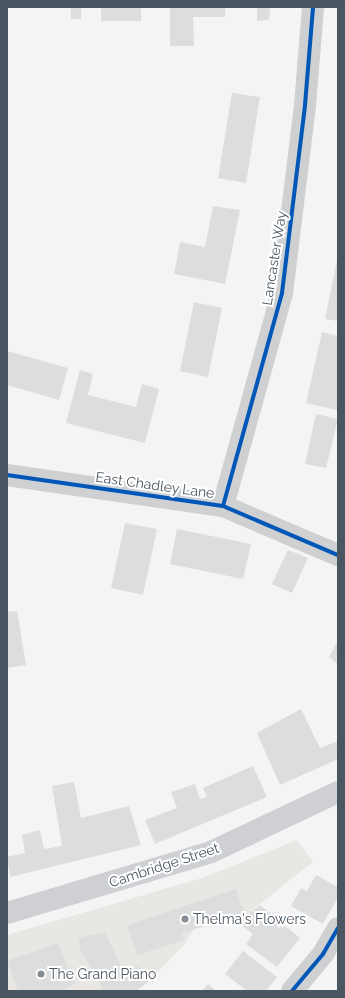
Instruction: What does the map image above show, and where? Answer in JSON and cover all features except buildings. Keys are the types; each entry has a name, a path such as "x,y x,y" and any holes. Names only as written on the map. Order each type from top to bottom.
{"main road":[{"name":"Cambridge Street","path":"7,913 210,852 338,792"}],"street":[{"name":"Lancaster Way","path":"222,506 282,293 306,105 313,7"},
{"name":"East Chadley Lane","path":"7,475 222,506 338,555"},
{"path":"292,991 323,954 338,928"}],"shaded area":[{"path":"297,840 313,862 237,922 194,929 184,945 148,982 135,991 7,991 7,935 202,878"}],"cycle path":[{"path":"223,506 282,293 305,105 313,7"},
{"path":"7,475 223,506 338,555"},
{"path":"292,991 323,954 338,928"}],"place":[{"name":"Thelma's Flowers","path":"185,919"},
{"name":"The Grand Piano","path":"41,974"}]}
